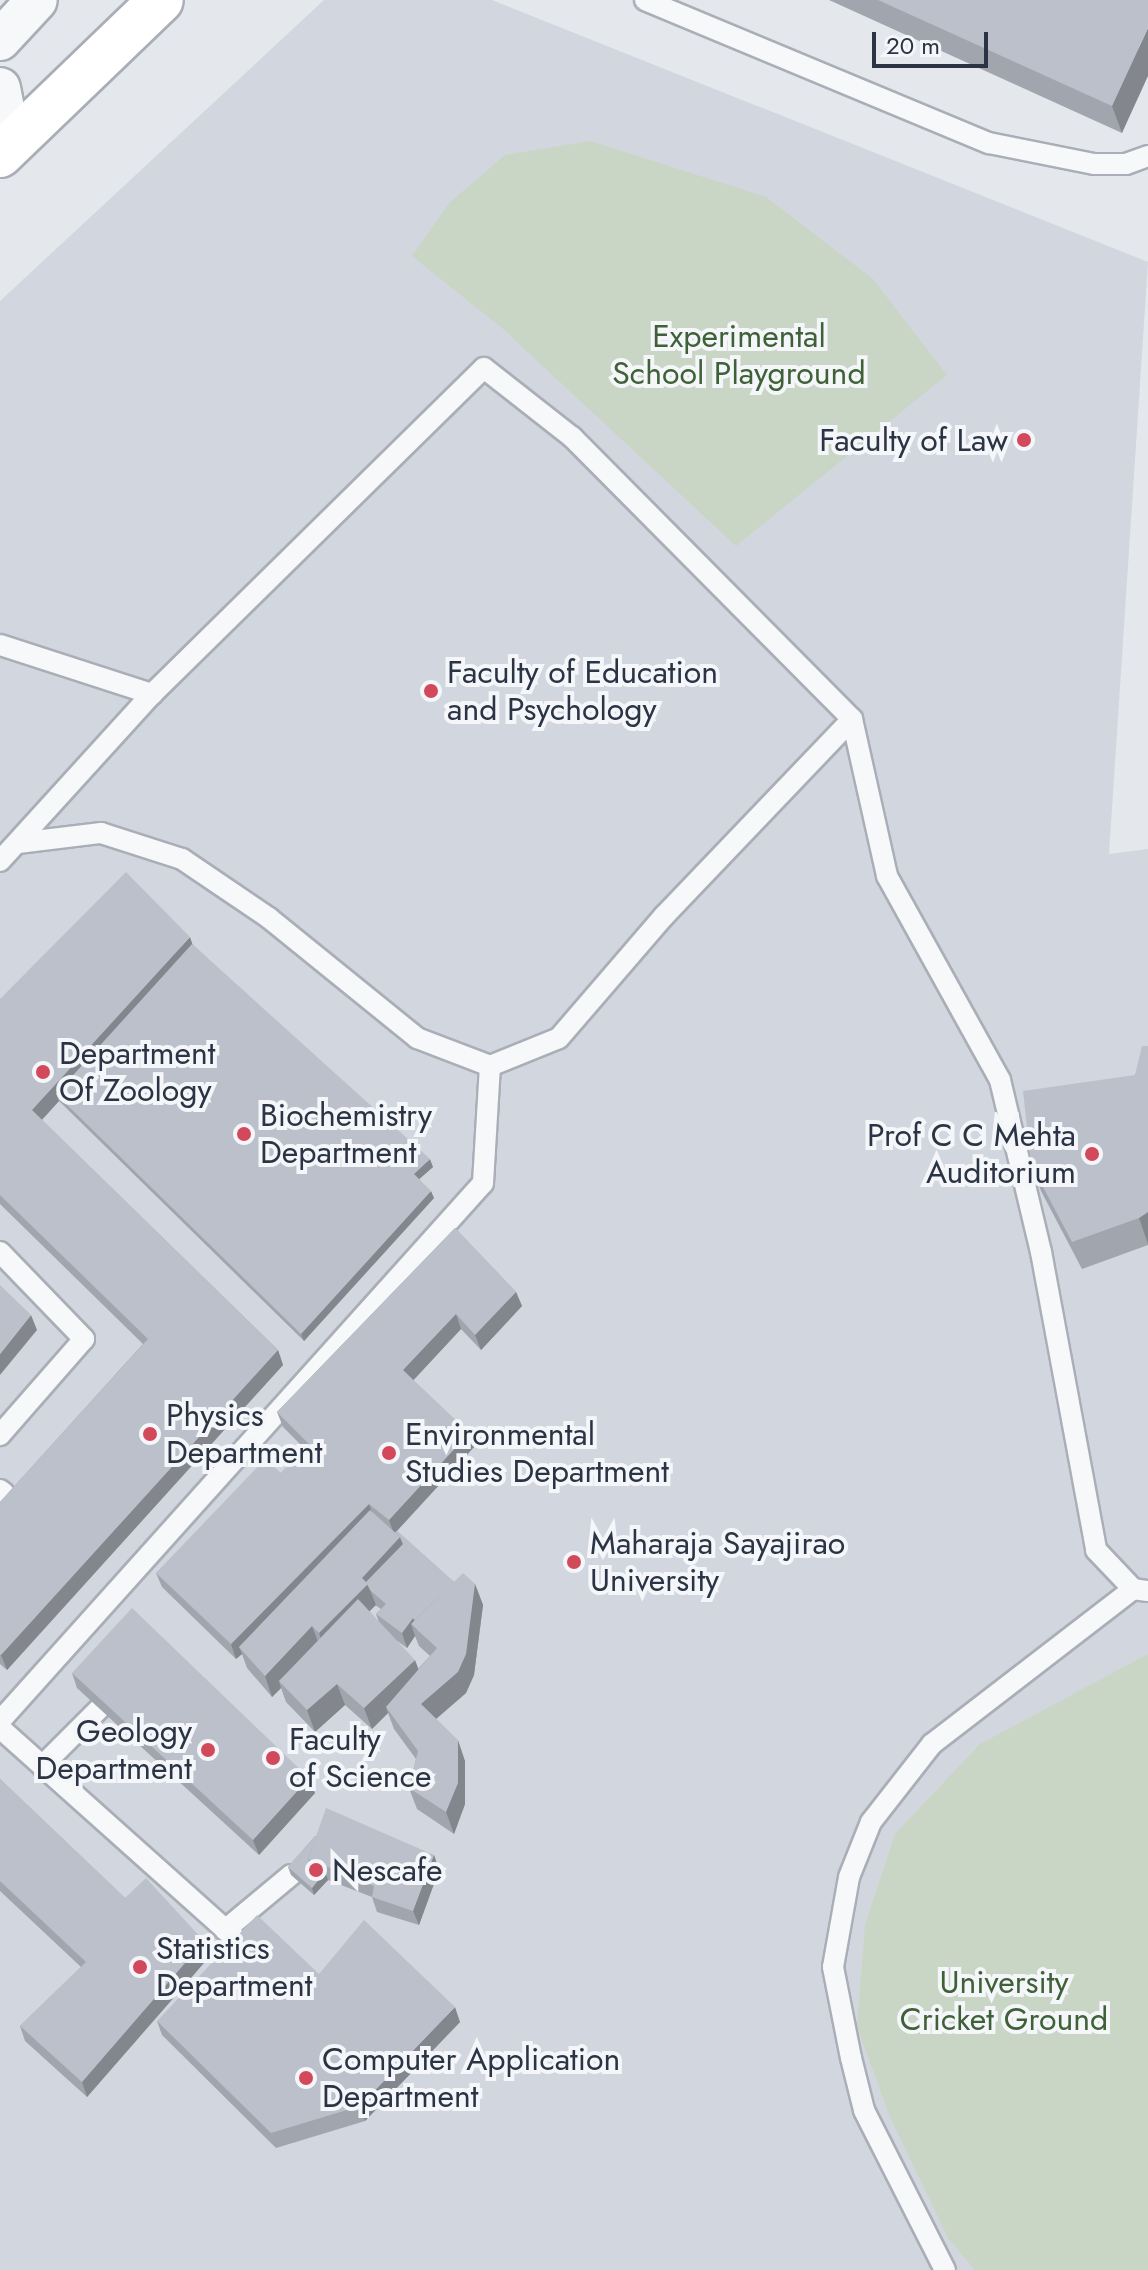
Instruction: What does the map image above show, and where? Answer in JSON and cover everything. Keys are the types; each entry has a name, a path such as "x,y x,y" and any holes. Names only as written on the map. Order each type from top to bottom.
{"main road":[{"path":"6,150 161,0"}],"street":[{"path":"0,40 37,0"},
{"path":"0,88 6,150"}],"lane":[{"path":"645,0 989,143 1094,164 1126,164 1148,156"},
{"path":"0,861 152,694 484,368 572,437 852,719 887,876 1000,1080 1041,1252 1096,1550 1141,1590 932,1744 871,1822 849,1877 833,1967 851,2058 870,2124 945,2270"},
{"path":"0,645 152,694"},
{"path":"18,843 101,833 182,859 269,918 417,1038 490,1066 559,1038 674,905 852,719"},
{"path":"0,1721 483,1183 490,1066"},
{"path":"0,1252 84,1339 0,1435"},
{"path":"182,1519 198,1534"},
{"path":"42,1766 100,1708"},
{"path":"0,1728 245,1947"},
{"path":"225,1930 291,1875"},
{"path":"169,1912 185,1894"}],"shaded area":[{"name":"Maharaja Sayajirao University","path":"324,0 492,0 1148,262 1109,854 1148,849 1148,2270 0,2270 0,301"}],"green space":[{"name":"Experimental School Playground","path":"590,141 766,197 873,279 947,375 736,546 503,329 412,256 450,202 505,155"},
{"name":"University Cricket Ground","path":"1148,1654 1148,2270 975,2270 948,2238 890,2117 857,2026 865,1925 895,1834 980,1744"}],"building":[{"path":"878,0 1148,0 1148,28 1112,106"},
{"name":"Physics Department","path":"126,872 190,937 32,1110 278,1350 1,1655 0,1502 148,1339 0,1195 0,999"},
{"name":"Biochemistry Department","path":"192,944 430,1159 414,1174 431,1191 301,1334 56,1094"},
{"name":"Prof C C Mehta Auditorium","path":"1142,1046 1148,1046 1148,1212 1072,1242 1031,1164 1023,1091 1135,1075"},
{"name":"Environmental Studies Department","path":"455,1228 516,1292 475,1335 456,1314 403,1370 469,1433 389,1520 369,1504 231,1644 156,1573 265,1459 281,1473 310,1445 277,1412"},
{"path":"0,1285 31,1315 0,1354"},
{"path":"370,1510 400,1537 362,1578 368,1584 319,1633 312,1626 265,1676 239,1647"},
{"path":"397,1531 454,1582 415,1620 413,1618 402,1633 376,1614 386,1604 370,1590 366,1582 403,1544"},
{"path":"463,1573 475,1584 466,1654 458,1672 421,1704 458,1740 458,1783 446,1812 409,1788 418,1751 386,1707 437,1648 411,1624"},
{"path":"358,1599 415,1660 364,1708 337,1684 307,1710 279,1681"},
{"name":"Geology Department","path":"132,1608 309,1778 253,1840 72,1673"},
{"name":"Statistics Department","path":"0,1779 125,1898 146,1878 204,1941 82,2082 20,2026 86,1962 0,1881"},
{"path":"326,1808 434,1855 413,1911 372,1897 374,1886 308,1859"},
{"path":"315,1836 308,1859 311,1866 325,1872 312,1888 288,1867"},
{"name":"Computer Application Department","path":"257,1915 319,1974 364,1920 455,2007 360,2106 271,2133 157,2021"}],"place":[{"name":"Faculty of Law","path":"1024,440"},
{"name":"Faculty of Education and Psychology","path":"431,691"},
{"name":"Department Of Zoology","path":"43,1072"},
{"name":"Biochemistry Department","path":"244,1134"},
{"name":"Prof C C Mehta Auditorium","path":"1092,1154"},
{"name":"Physics Department","path":"150,1434"},
{"name":"Environmental Studies Department","path":"389,1453"},
{"name":"Maharaja Sayajirao University","path":"574,1562"},
{"name":"Geology Department","path":"208,1750"},
{"name":"Faculty of Science","path":"273,1758"},
{"name":"Nescafe","path":"316,1870"},
{"name":"Statistics Department","path":"140,1967"},
{"name":"Computer Application Department","path":"306,2078"}]}
